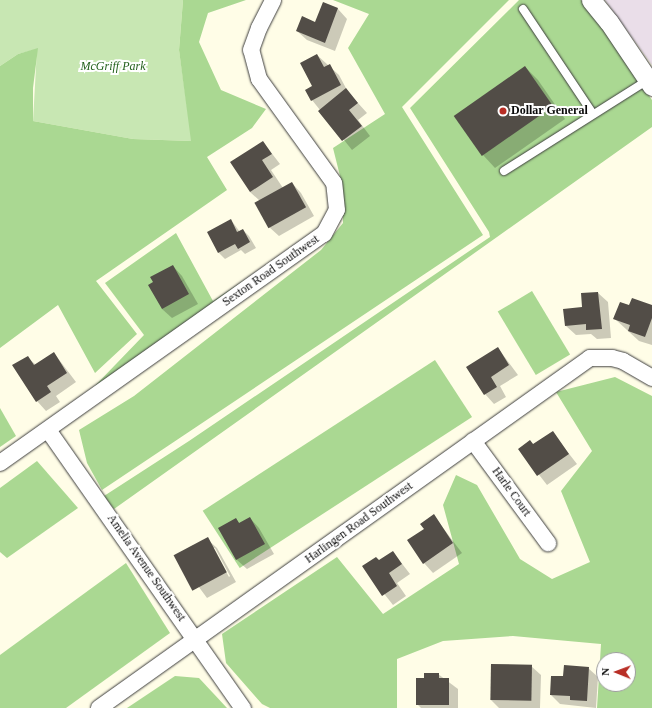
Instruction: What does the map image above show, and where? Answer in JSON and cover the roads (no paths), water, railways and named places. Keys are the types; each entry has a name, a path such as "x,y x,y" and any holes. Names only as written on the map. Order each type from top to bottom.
{"street":[{"name":"Sexton Road Southwest","path":"0,463 324,234 337,210 334,183 259,79 251,50 259,28 273,0"},
{"path":"591,0 650,83"},
{"name":"Harlingen Road Southwest","path":"99,708 197,640 590,358 612,358 624,361 652,378"},
{"name":"Amelia Avenue Southwest","path":"48,430 197,640 243,708"},
{"name":"Harle Court","path":"473,442 548,543"}],"lane":[{"path":"523,9 593,114"},
{"path":"504,171 593,114 650,83"}],"place":[{"name":"Dollar General","path":"503,111"}],"park label":[{"name":"McGriff Park","path":"113,67"}]}
